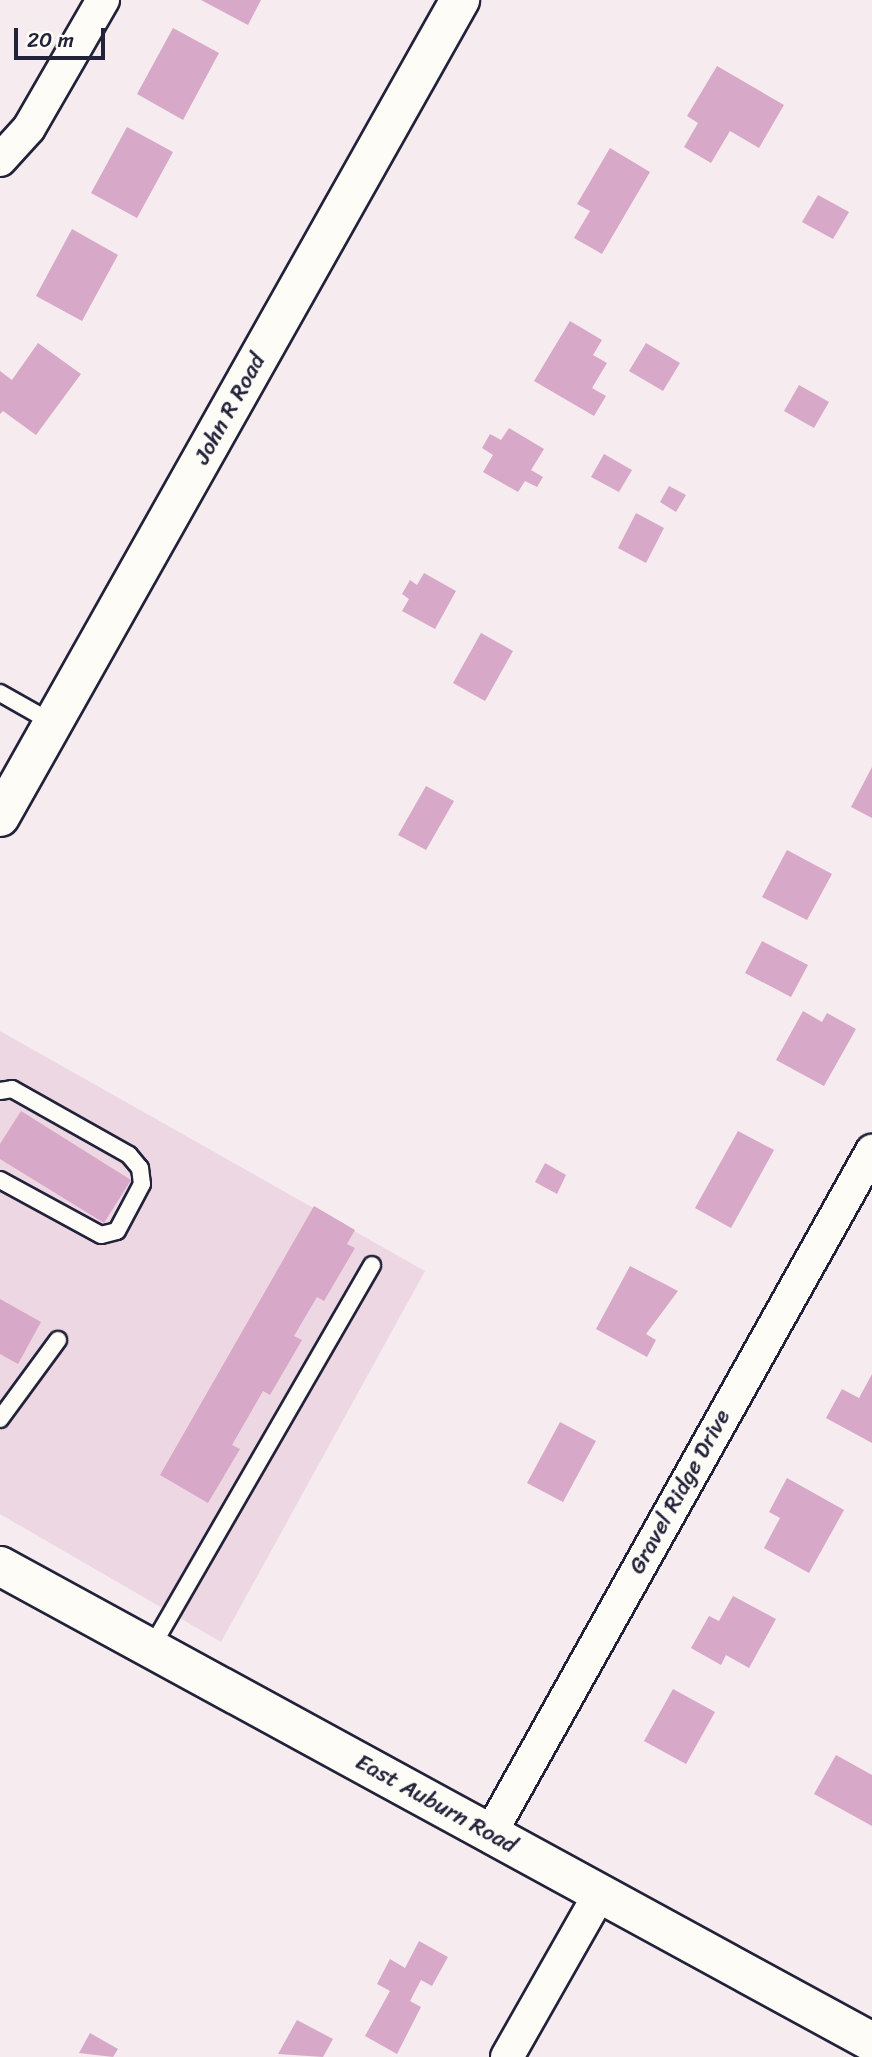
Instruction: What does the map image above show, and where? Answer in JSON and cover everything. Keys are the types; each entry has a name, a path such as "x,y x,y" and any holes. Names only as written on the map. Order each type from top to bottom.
{"main road":[{"name":"John R Road","path":"0,817 460,0"},
{"name":"East Auburn Road","path":"0,1566 872,2042"}],"street":[{"path":"0,160 29,128 103,0"},
{"name":"Gravel Ridge Drive","path":"490,1833 872,1151"},
{"path":"507,2057 600,1893"}],"lane":[{"path":"0,693 53,723"},
{"path":"0,1091 12,1089 129,1155 140,1168 142,1184 117,1231 101,1235 0,1180"},
{"path":"151,1648 372,1265"},
{"path":"0,1419 58,1340"}],"shaded area":[{"path":"0,1031 425,1271 221,1642 0,1514"}],"building":[{"path":"201,0 261,0 248,25"},
{"path":"173,28 219,53 183,120 137,94"},
{"path":"717,66 784,105 759,148 730,131 711,163 684,147 698,123 687,116"},
{"path":"127,127 173,152 137,218 91,193"},
{"path":"610,148 650,172 602,254 574,238 590,211 577,204"},
{"path":"818,195 849,212 833,239 802,222"},
{"path":"72,229 118,255 82,321 36,296"},
{"path":"570,321 602,340 593,355 607,363 592,388 606,396 594,416 534,381"},
{"path":"38,343 81,374 36,435 3,411 0,414 0,371 12,380"},
{"path":"646,343 680,363 663,391 629,371"},
{"path":"799,385 829,402 814,428 784,411"},
{"path":"509,428 544,449 531,470 543,477 537,487 525,481 518,492 483,472 493,455 482,448 490,434 501,440"},
{"path":"604,454 632,470 619,492 591,477"},
{"path":"669,486 686,495 676,512 660,502"},
{"path":"636,513 664,528 646,563 618,548"},
{"path":"424,573 456,591 435,629 402,611 409,599 402,594 410,580 417,585"},
{"path":"481,633 513,651 485,701 453,683"},
{"path":"872,767 872,818 851,807"},
{"path":"426,786 454,801 426,850 398,835"},
{"path":"787,850 832,874 807,920 762,897"},
{"path":"762,941 808,965 791,997 745,973"},
{"path":"803,1011 822,1022 827,1013 856,1029 824,1086 776,1060"},
{"path":"21,1111 131,1180 104,1223 0,1159 0,1144"},
{"path":"738,1131 774,1150 731,1228 695,1208"},
{"path":"545,1163 566,1175 557,1194 535,1182"},
{"path":"314,1206 355,1230 347,1244 355,1248 324,1301 317,1297 294,1336 302,1340 270,1395 263,1391 232,1445 240,1449 208,1503 160,1475"},
{"path":"630,1266 678,1291 646,1334 656,1340 647,1357 596,1329"},
{"path":"0,1299 41,1322 18,1364 0,1354"},
{"path":"872,1374 872,1443 826,1418 842,1389 859,1398"},
{"path":"560,1422 596,1441 563,1502 527,1483"},
{"path":"787,1478 844,1510 809,1573 764,1548 780,1518 769,1512"},
{"path":"733,1596 776,1619 749,1668 726,1655 721,1665 691,1648 709,1616 719,1621"},
{"path":"673,1689 715,1712 686,1764 644,1741"},
{"path":"836,1755 872,1775 872,1826 814,1794"},
{"path":"419,1941 448,1957 432,1986 421,1980 410,2001 421,2007 397,2054 365,2036 390,1991 377,1984 390,1959 405,1968"},
{"path":"297,2020 333,2039 323,2057 278,2054"},
{"path":"90,2033 118,2049 113,2057 79,2053"}]}
